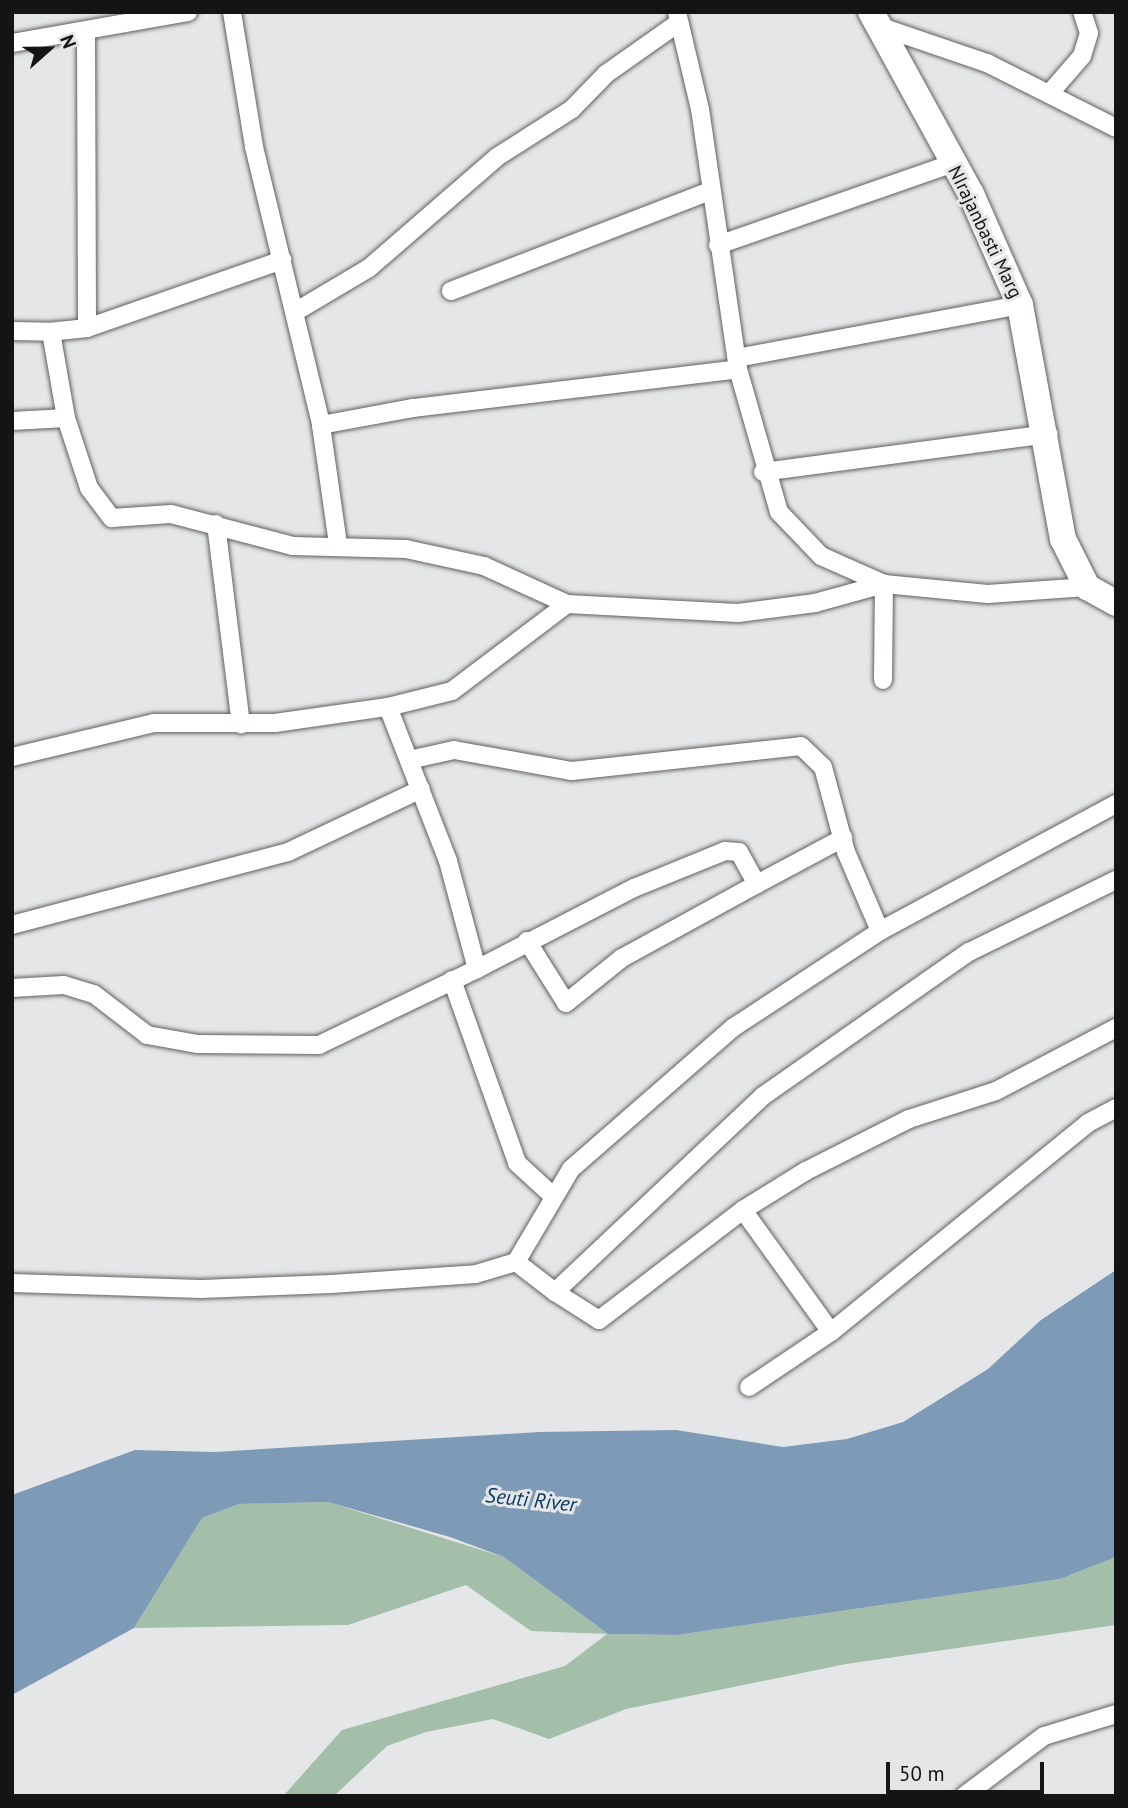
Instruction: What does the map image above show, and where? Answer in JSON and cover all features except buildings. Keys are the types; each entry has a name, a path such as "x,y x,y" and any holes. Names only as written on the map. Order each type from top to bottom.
{"street":[{"path":"12,43 86,33 188,12"},
{"path":"232,12 254,147 321,425 338,545"},
{"path":"1049,94 1082,56 1089,33 1082,12"},
{"path":"295,312 369,268 497,157 572,109 606,74 677,18 700,109 737,364 763,472 779,512 821,556 884,584 988,594 1087,587 1116,603"},
{"path":"876,20 987,63 1116,128"},
{"name":"NIrajanbasti Marg","path":"876,20 953,163 1020,305 1048,434 1063,539 1087,587"},
{"path":"86,33 87,328"},
{"path":"719,245 953,163"},
{"path":"451,291 710,191"},
{"path":"12,331 51,332 87,328 282,260"},
{"path":"321,425 413,408 737,364 1020,305"},
{"path":"51,332 66,418 89,488 112,518 171,514 293,546 338,545 406,549 484,566 566,604 738,613 815,603 884,584"},
{"path":"12,421 66,418"},
{"path":"763,472 1048,434"},
{"path":"216,524 241,724"},
{"path":"883,680 884,584"},
{"path":"12,757 154,723 241,724 388,707 452,691 566,604"},
{"path":"388,707 421,789 477,969"},
{"path":"409,760 454,750 572,771 801,746 823,767 843,838 880,931"},
{"path":"12,925 288,852 421,789"},
{"path":"12,1283 174,1289 343,1283 476,1274 516,1262 571,1169 734,1027 880,931 1116,804"},
{"path":"527,941 566,1003 622,958 843,838"},
{"path":"12,988 64,985 94,994 147,1035 198,1044 319,1045 477,969 527,941 725,851 739,852 757,884"},
{"path":"555,1292 793,1073 969,952 1116,880"},
{"path":"452,980 517,1163 553,1196"},
{"path":"516,1262 555,1292 599,1320 743,1210 909,1119 996,1091 1116,1028"},
{"path":"749,1387 831,1332 1088,1123 1116,1108"},
{"path":"743,1210 831,1332"},
{"path":"964,1796 1044,1737 1116,1714"}],"green space":[{"path":"328,1502 504,1557 608,1634 677,1635 1060,1579 1116,1557 1116,1625 846,1664 626,1709 549,1739 493,1719 426,1732 387,1746 334,1796 296,1796 285,1794 342,1730 565,1666 607,1634 531,1631 466,1585 348,1625 134,1628 202,1518 239,1504"}],"water":[{"name":"Seuti River","path":"1116,1270 1116,1557 1060,1579 677,1635 608,1634 504,1557 450,1537 328,1502 239,1504 202,1518 134,1628 12,1695 12,1495 135,1450 215,1452 539,1432 676,1430 783,1447 847,1439 903,1422 988,1369 1041,1320"}]}
